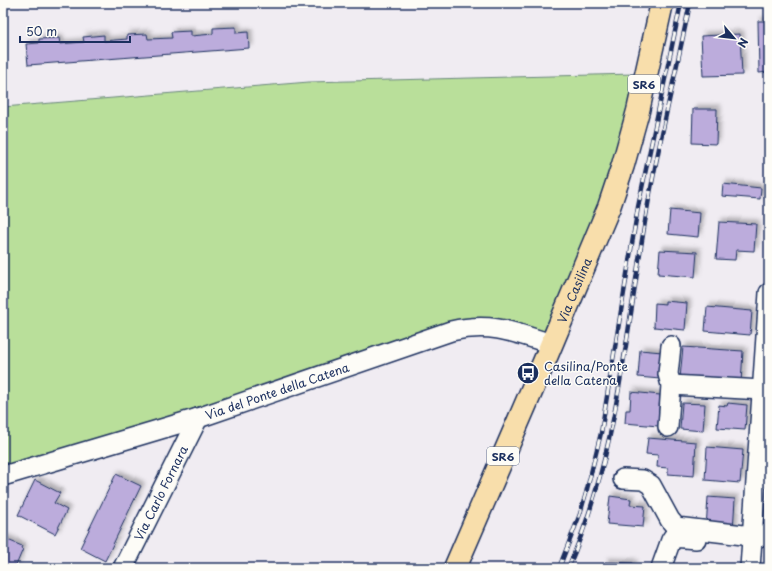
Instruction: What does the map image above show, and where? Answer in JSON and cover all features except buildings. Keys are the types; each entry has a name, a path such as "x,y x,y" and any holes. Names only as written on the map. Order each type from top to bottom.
{"main road":[{"name":"Via Casilina","path":"455,568 599,232 619,179 638,111 662,3"}],"street":[{"path":"750,568 756,538 765,394 769,293"},
{"name":"Via del Ponte della Catena","path":"3,476 198,418 458,329 489,327 511,331 551,344"},
{"path":"668,427 671,385 668,374 671,346"},
{"path":"671,385 765,394"},
{"name":"Via Carlo Fornara","path":"123,568 198,418"},
{"path":"623,479 643,480 650,485 670,520 676,527 756,538"},
{"path":"661,568 673,537 756,538"}],"green space":[{"path":"634,74 622,131 605,188 584,242 544,331 502,325 440,330 199,407 3,474 3,107 309,82"}],"railway":[{"path":"559,568 580,514 601,433 638,207 681,3"},
{"path":"568,568 585,525 598,482 609,437 626,346 647,210 690,3"}],"place":[{"name":"Casilina/Ponte della Catena","path":"528,373"}]}
